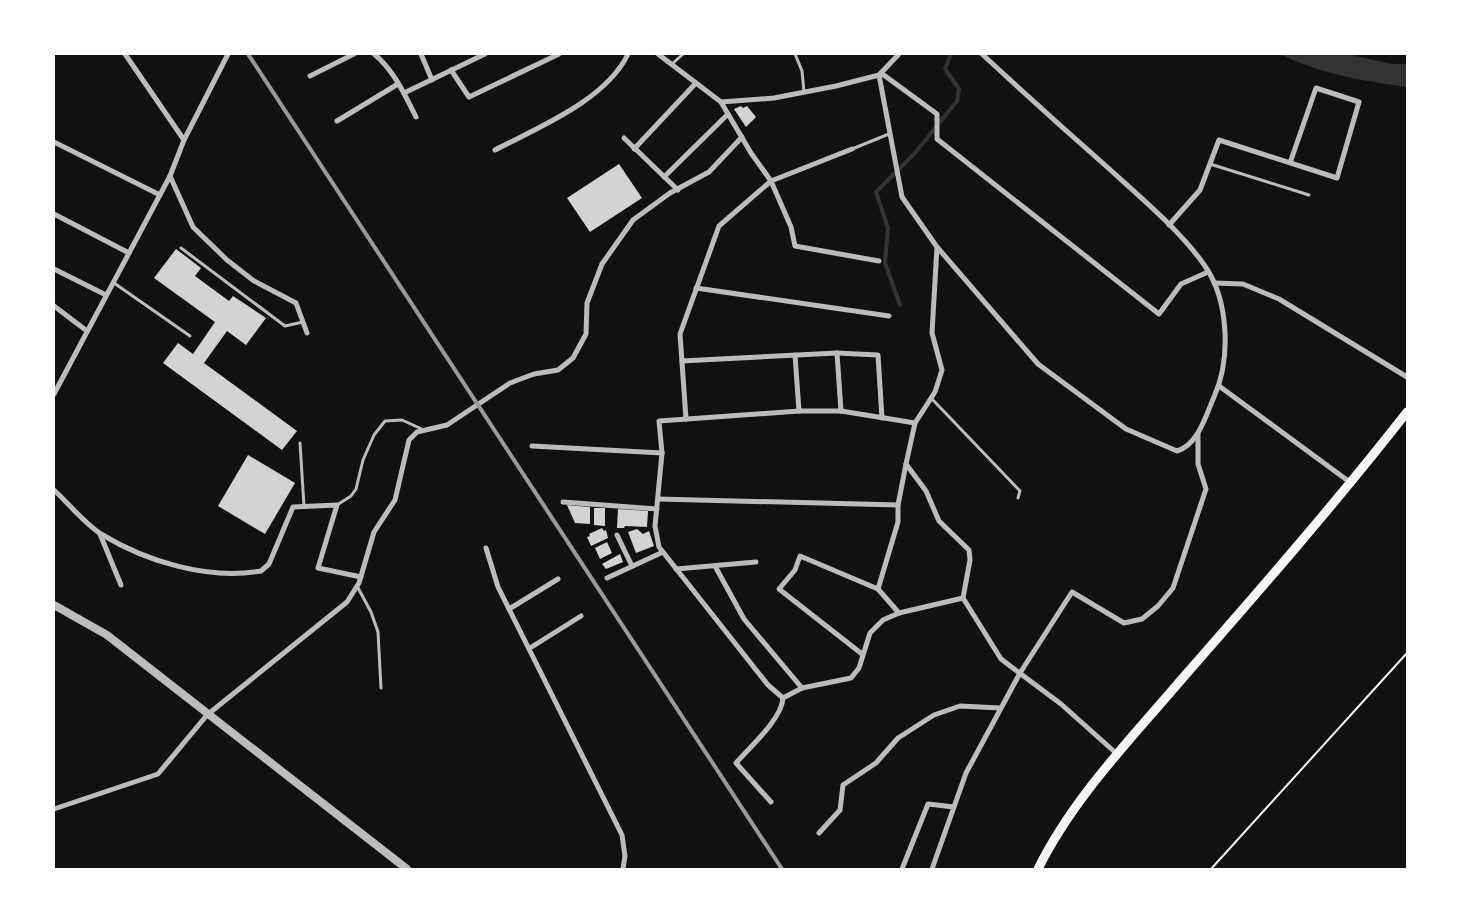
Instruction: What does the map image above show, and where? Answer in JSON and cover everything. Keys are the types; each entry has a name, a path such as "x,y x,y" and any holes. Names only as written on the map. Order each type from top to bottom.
{"main road":[{"path":"1038,869 1071,813 1117,754 1352,483 1407,412"}],"street":[{"path":"125,54 184,140"},
{"path":"310,76 354,54"},
{"path":"374,54 382,60 404,93 416,117"},
{"path":"421,54 432,80"},
{"path":"404,93 485,54"},
{"path":"451,70 468,97 559,54"},
{"path":"496,150 584,103 624,64 628,54"},
{"path":"658,54 721,102 771,181 791,227 795,246 879,261"},
{"path":"721,102 774,98 880,74 899,54"},
{"path":"880,74 889,134 902,197 937,246 1038,364 1126,429 1177,451 1183,450 1198,434 1219,386 1225,367 1224,321 1214,283 1208,272 1168,225 982,54"},
{"path":"54,394 170,176 184,140 225,55"},
{"path":"880,74 937,114 937,139 1159,314 1181,284 1208,272"},
{"path":"634,149 696,83"},
{"path":"337,121 398,84"},
{"path":"1168,225 1200,190 1219,140 1290,163 1337,178 1359,102 1316,88 1290,163"},
{"path":"664,177 728,114"},
{"path":"54,809 158,774 207,715 347,602 361,578 374,532 395,500 409,440 417,432 447,425 510,383 534,374 558,370 573,358 586,334 587,304 602,264 633,220 709,172 742,137"},
{"path":"624,138 678,190"},
{"path":"54,142 160,195"},
{"path":"686,419 680,334 719,226 771,181 852,149"},
{"path":"170,176 193,227 227,260 254,281 296,303 307,333"},
{"path":"54,214 129,253"},
{"path":"878,588 898,522 898,505 914,423 932,399 942,370 932,333 937,246"},
{"path":"54,269 106,295"},
{"path":"1214,283 1242,284 1280,299 1407,377"},
{"path":"696,288 889,316"},
{"path":"54,306 87,331"},
{"path":"682,361 837,352 878,355 882,418"},
{"path":"837,352 841,411"},
{"path":"795,355 799,411"},
{"path":"1219,386 1352,483"},
{"path":"783,698 768,685 659,547 656,526 662,453 659,421 799,411 841,411 914,423"},
{"path":"932,869 966,773 1020,673 1072,592 1124,623 1142,619 1158,606 1173,588 1206,489 1198,464 1198,434"},
{"path":"532,446 662,453"},
{"path":"906,464 926,490 939,521 969,550 970,560 963,598 1001,659 1061,704 1117,754"},
{"path":"54,490 100,533 138,553 214,574 262,571 268,564 292,507 337,505 318,568 361,578"},
{"path":"658,499 898,505"},
{"path":"563,502 657,509"},
{"path":"100,533 121,585"},
{"path":"617,535 632,566"},
{"path":"486,548 498,587 622,835 625,856 623,869"},
{"path":"607,578 663,552"},
{"path":"862,654 779,589 795,570 800,556 878,588 899,613"},
{"path":"676,569 756,562"},
{"path":"715,566 744,619 802,688"},
{"path":"509,609 558,579"},
{"path":"783,698 802,688 851,678 859,668 870,633 883,620 899,613 963,598"},
{"path":"54,605 108,635 207,715 407,869"},
{"path":"530,648 581,616"},
{"path":"771,802 736,763 765,730 782,705 783,698"},
{"path":"819,832 840,810 843,785 876,763 898,738 934,715 960,706 1000,708"},
{"path":"902,869 928,804 954,807"}],"lane":[{"path":"672,64 683,54"},
{"path":"795,54 802,71 804,92"},
{"path":"852,149 889,134"},
{"path":"1210,164 1309,195"},
{"path":"182,248 286,326 303,322"},
{"path":"114,282 190,336"},
{"path":"932,399 1020,491 1018,498"},
{"path":"337,505 351,496 356,488 374,435 385,420 402,420 424,430"},
{"path":"300,443 304,506"},
{"path":"357,586 371,612 378,632 381,688"}],"path":[{"path":"1211,869 1407,653"}],"shaded area":[{"path":"1280,54 1347,54 1391,64 1407,64 1407,87 1327,72"}],"building":[{"path":"741,106 743,108 747,106 756,117 746,127 734,109"},
{"path":"619,164 642,198 590,232 567,198"},
{"path":"176,249 201,268 195,276 229,301 233,296 266,318 246,345 227,331 204,363 297,431 282,450 163,363 178,343 193,354 215,322 154,278"},
{"path":"248,455 295,483 265,534 218,506"},
{"path":"567,505 590,507 590,524 575,523"},
{"path":"594,508 605,508 605,526 594,525"},
{"path":"618,509 648,511 647,527 625,526 624,528 617,528"},
{"path":"602,528 604,531 606,530 608,538 591,546 587,537 590,536 589,534"},
{"path":"637,529 643,534 649,531 654,546 636,553 628,532"},
{"path":"607,542 612,553 600,559 595,548"},
{"path":"620,554 623,562 606,569 602,564"}],"waterway":[{"path":"900,305 885,263 888,228 876,192 915,153 957,101 959,89 945,69 951,54"}],"railway":[{"path":"248,54 782,869"}]}
